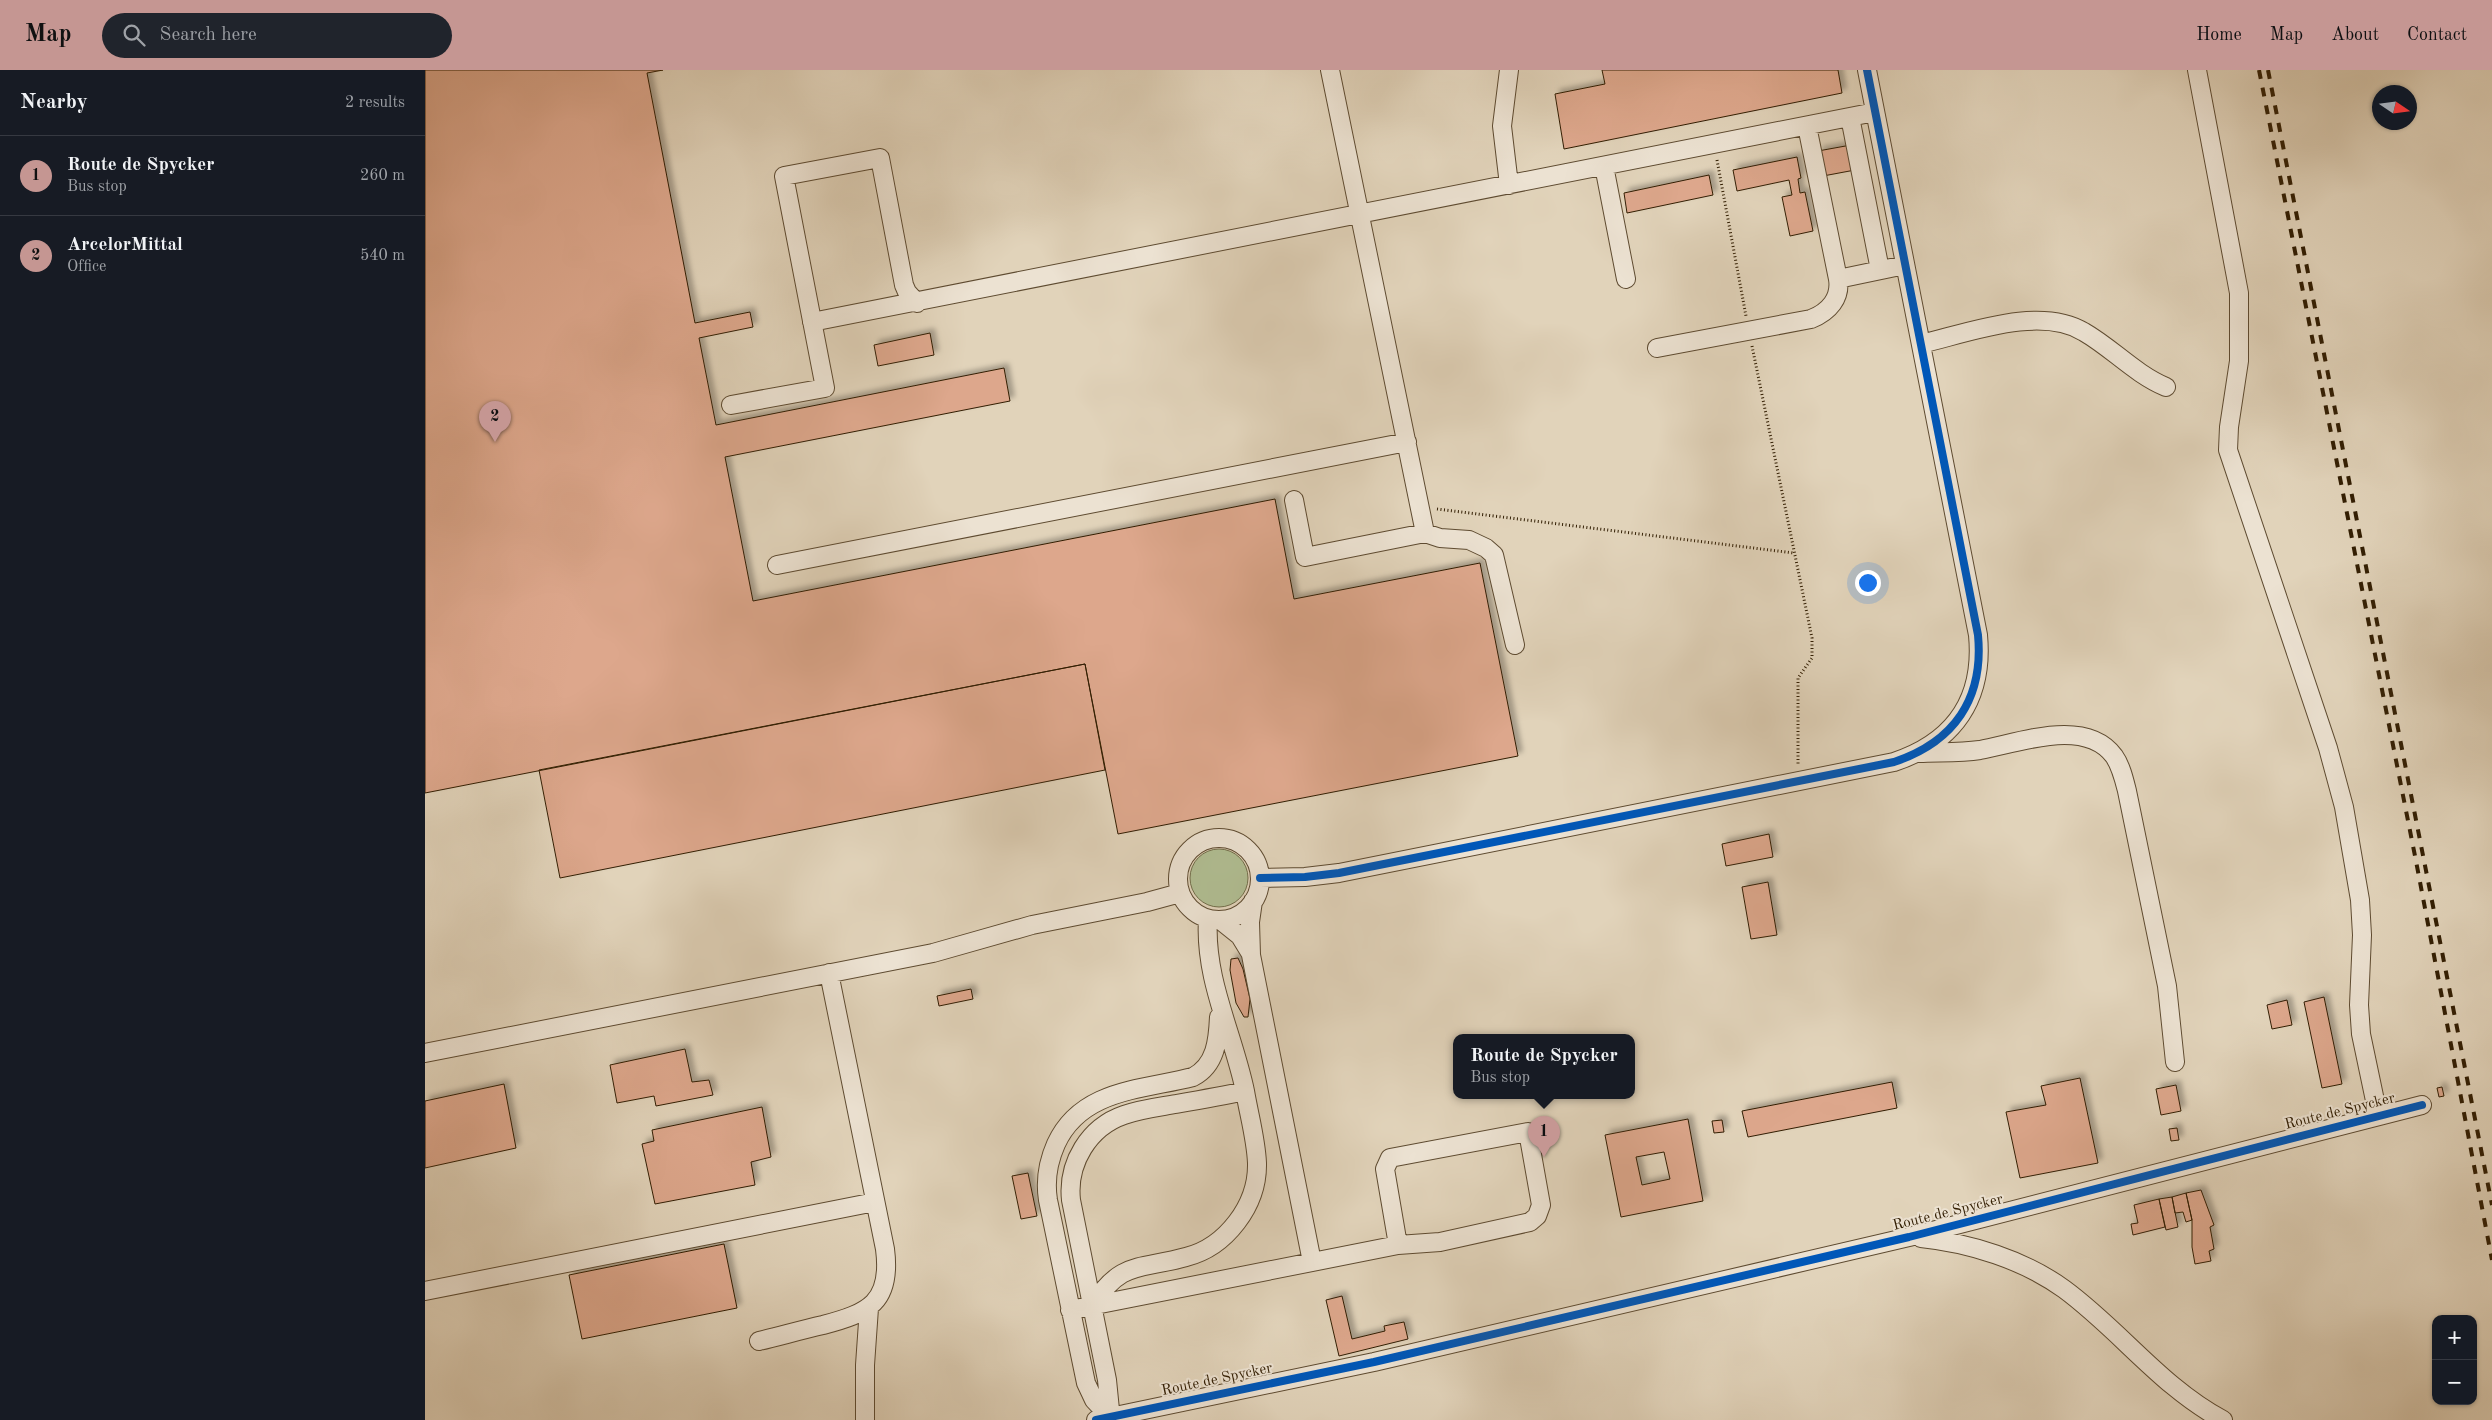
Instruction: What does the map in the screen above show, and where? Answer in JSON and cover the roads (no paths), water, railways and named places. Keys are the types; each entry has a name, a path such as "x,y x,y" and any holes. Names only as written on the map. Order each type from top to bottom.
{"street":[{"path":"1330,70 1425,533"},
{"path":"1509,70 1502,126 1509,185"},
{"path":"1260,878 1305,877 1339,872 1894,762 1918,753 1941,738 1965,710 1975,686 1979,653 1976,625 1867,70"},
{"path":"2197,70 2239,293 2239,361 2229,427 2228,450 2328,748 2345,812 2360,900 2362,935 2359,1005 2361,1034 2378,1115"},
{"path":"812,322 917,303 1875,112"},
{"path":"1850,117 1880,270"},
{"path":"1657,348 1749,333 1817,317 1827,310 1837,296 1838,279 1807,126"},
{"path":"731,405 825,388 785,176 880,158 904,286 917,303"},
{"path":"1603,166 1625,279"},
{"path":"1838,279 1905,265"},
{"path":"1921,344 2024,321 2055,321 2069,324 2085,332 2146,377 2166,387"},
{"path":"777,565 1407,442"},
{"path":"1294,500 1305,556 1425,533 1440,538 1469,540 1486,548 1494,555 1515,644"},
{"path":"1918,753 1970,751 2070,734 2095,740 2112,754 2123,777 2131,810 2167,986 2175,1062"},
{"path":"1251,955 1239,936 1214,919 1193,911 1180,893 1178,876 1183,859 1195,846 1211,839 1229,839 1245,847 1255,861 1260,878 1258,890 1253,901 1250,922 1251,955 1312,1262"},
{"path":"425,1053 933,953 1032,925 1147,902 1180,893"},
{"path":"1214,919 1241,914 1253,901"},
{"path":"1092,1306 1105,1286 1123,1272 1196,1254 1225,1236 1240,1218 1251,1197 1257,1165 1245,1091 1219,1007 1207,948 1214,919"},
{"path":"759,1341 850,1317 869,1308 881,1291 886,1265 829,973"},
{"path":"1106,1419 1087,1388 1047,1192 1048,1167 1056,1142 1075,1116 1103,1098 1193,1077 1204,1071 1212,1060 1217,1044 1219,1007"},
{"path":"1106,1419 1107,1380 1070,1191 1073,1168 1086,1144 1099,1129 1122,1116 1245,1091"},
{"name":"Route de Spycker","path":"1106,1419 1374,1362 1909,1237 2378,1115 2423,1105"},
{"path":"1070,1310 1398,1245 1440,1242 1525,1224 1535,1219 1540,1211 1540,1198 1528,1132 1390,1158 1385,1169 1398,1245"},
{"path":"425,1291 875,1202"},
{"name":"Route de Spycker","path":"1909,1237 1974,1248 2024,1266 2044,1276 2079,1302 2169,1384 2223,1420"},
{"path":"865,1420 865,1365 869,1308"}],"railway":[{"path":"2259,70 2416,861 2492,1260"},
{"path":"2268,70 2492,1205"}],"place":[{"name":"ArcelorMittal","path":"495,442"},
{"name":"Route de Spycker","path":"1544,1157"}]}
